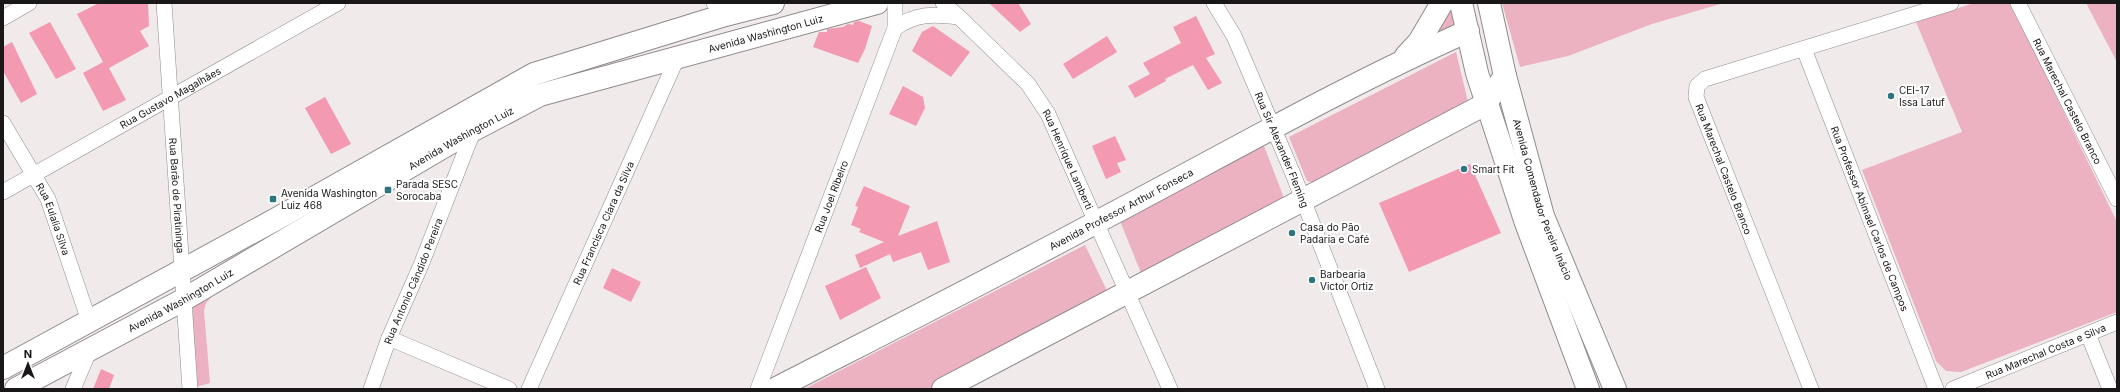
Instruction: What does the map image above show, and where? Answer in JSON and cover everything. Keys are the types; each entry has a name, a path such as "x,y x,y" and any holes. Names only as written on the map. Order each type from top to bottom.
{"main road":[{"name":"Avenida Washington Luiz","path":"3,368 534,74 720,9 772,3"},
{"name":"Avenida Washington Luiz","path":"16,389 183,300 474,129 540,95 678,56 877,3"},
{"path":"1402,60 1419,42 1442,3"},
{"name":"Avenida Comendador Pereira Inácio","path":"1461,3 1486,103 1526,223 1588,389"},
{"name":"Avenida Comendador Pereira Inácio","path":"1488,3 1505,76 1542,216 1615,389"},
{"name":"Avenida Professor Arthur Fonseca","path":"775,389 1096,223 1402,60 1468,31"},
{"path":"1468,31 1480,34 1497,44"},
{"path":"957,386 1127,291 1486,103 1505,76"}],"street":[{"path":"3,18 29,3"},
{"name":"Rua Barão de Piratininga","path":"164,3 171,98 180,270 190,389"},
{"name":"Rua Gustavo Magalhães","path":"3,192 338,3"},
{"name":"Rua Joel Ribeiro","path":"758,389 895,28 895,3"},
{"name":"Rua Henrique Lamberti","path":"943,3 1028,84 1048,114 1170,389"},
{"name":"Rua Sir Alexander Fleming","path":"1214,3 1234,36 1377,389"},
{"name":"Rua Marechal Castelo Branco","path":"1811,389 1696,97 1696,86 1705,79 1950,3"},
{"name":"Rua Marechal Castelo Branco","path":"2018,3 2117,199"},
{"path":"895,28 910,18 936,14 959,17"},
{"name":"Rua Professor Abimael Carlos de Campos","path":"1804,49 1936,389"},
{"name":"Rua Francisca Clara da Silva","path":"529,389 678,56"},
{"name":"Rua Eulalia Silva","path":"3,123 32,175 48,199 89,321"},
{"name":"Rua Antonio Cândido Pereira","path":"371,389 389,338 421,265 474,129"},
{"name":"Rua Marechal Costa e Silva","path":"1953,389 2117,322"},
{"path":"2088,334 2110,389"},
{"path":"389,338 509,389"},
{"path":"73,389 90,349"}],"shaded area":[{"path":"1453,3 1462,28 1425,51 1443,24"},
{"path":"1502,3 1724,3 1652,24 1568,56 1520,67"},
{"path":"1974,3 2011,3 2117,222 2117,312 1961,372 1946,371 1936,361 1862,170 1962,132 1916,22"},
{"path":"2086,3 2117,3 2117,62"},
{"path":"1456,52 1468,102 1315,183 1307,181 1289,137"},
{"path":"1264,146 1284,198 1141,273 1120,221"},
{"path":"1085,245 1110,297 931,389 804,389"},
{"path":"220,288 206,303 204,311 210,383 196,387 192,327 193,304"}],"building":[{"path":"99,3 148,3 149,26 140,31 149,46 109,68 126,100 103,111 83,73 103,62 77,14"},
{"path":"989,3 1018,3 1031,24 1020,32"},
{"path":"1196,16 1215,54 1206,58 1222,83 1208,90 1193,65 1165,79 1166,81 1135,98 1128,86 1150,74 1143,63 1181,43 1173,27"},
{"path":"859,21 872,26 865,49 858,63 813,47 819,32 827,32 827,29 843,27 848,24 853,25 854,22"},
{"path":"50,22 76,69 56,79 29,33"},
{"path":"933,26 970,52 951,77 912,51 922,32"},
{"path":"1107,36 1117,52 1073,79 1063,64"},
{"path":"12,42 37,94 21,103 3,71 3,47"},
{"path":"903,86 923,97 925,108 916,126 889,114"},
{"path":"325,97 351,144 331,154 305,108"},
{"path":"1115,136 1126,160 1117,163 1121,172 1106,179 1092,146"},
{"path":"1470,164 1501,233 1409,272 1379,203"},
{"path":"864,186 910,206 898,236 937,221 950,262 928,270 921,252 893,262 890,254 860,268 855,255 884,242 859,232 861,229 851,225 858,207 855,206"},
{"path":"866,267 881,298 840,320 825,286"},
{"path":"612,268 641,282 631,302 603,288"},
{"path":"101,369 114,375 109,389 93,389"}],"place":[{"name":"CEI-17 Issa Latuf","path":"1891,96"},
{"name":"Smart Fit","path":"1464,169"},
{"name":"Parada SESC Sorocaba","path":"388,190"},
{"name":"Avenida Washington Luiz 468","path":"273,199"},
{"name":"Casa do Pão Padaria e Café","path":"1292,233"},
{"name":"Barbearia Victor Ortiz","path":"1312,280"}]}
